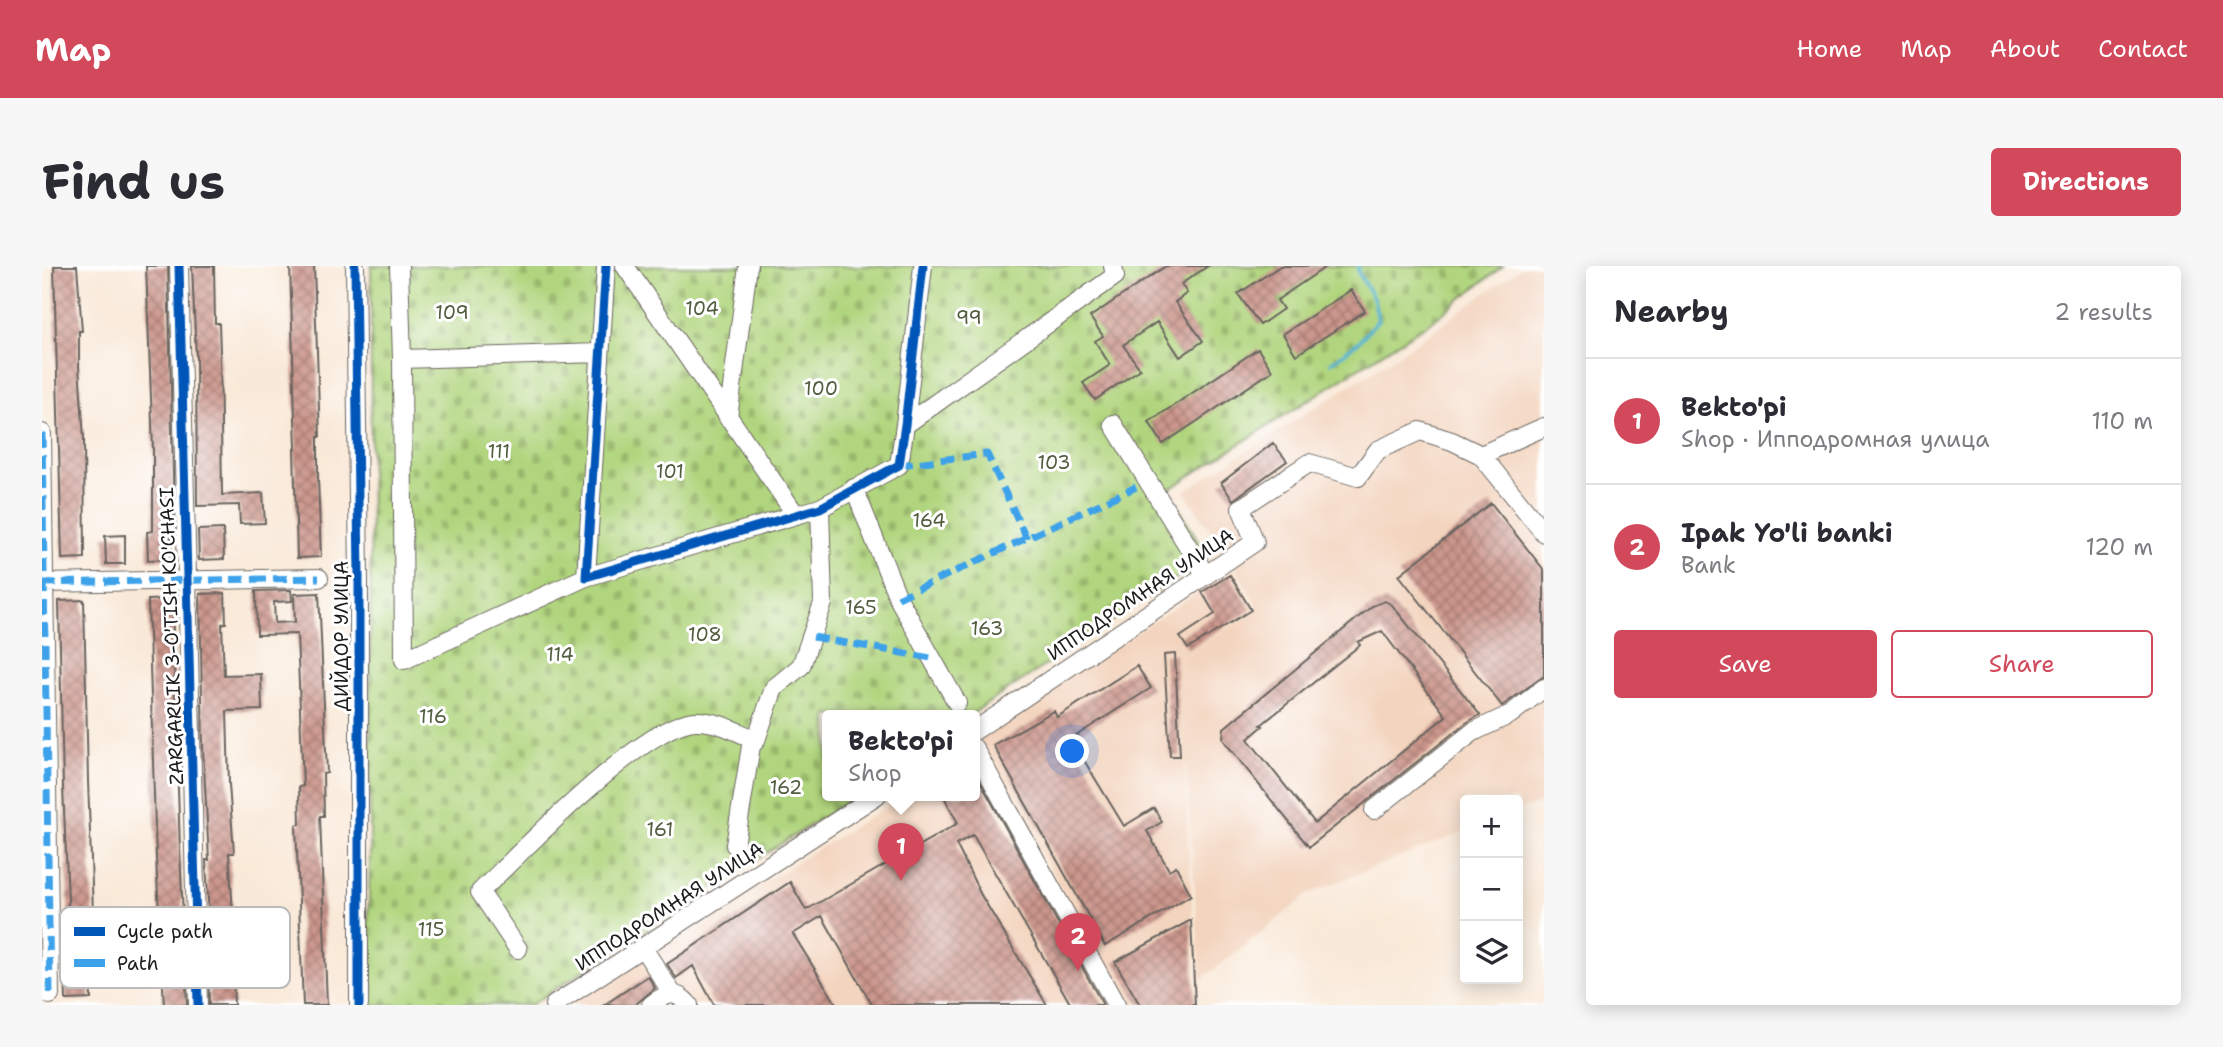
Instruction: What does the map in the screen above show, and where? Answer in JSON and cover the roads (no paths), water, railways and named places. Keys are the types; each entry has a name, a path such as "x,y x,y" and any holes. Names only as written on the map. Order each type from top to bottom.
{"street":[{"name":"ZARGARLIK 3-O'TISH KO'CHASI","path":"179,266 195,907"},
{"name":"ДИЙДОР УЛИЦА","path":"355,266 359,577 359,1005"},
{"path":"399,266 404,660 586,576 820,508 898,465 923,266"},
{"path":"586,576 606,266"},
{"path":"625,266 796,515"},
{"path":"728,418 748,266"},
{"path":"905,425 1115,275 1113,266"},
{"path":"402,359 600,353"},
{"path":"1113,424 1205,574"},
{"path":"1544,427 1481,455 1544,533"},
{"name":"ИППОДРОМНАЯ УЛИЦА","path":"980,728 1255,542 1241,508 1309,463 1358,477 1378,450 1420,431 1452,440 1481,455"},
{"path":"42,433 51,997"},
{"path":"855,488 898,598 957,703"},
{"path":"735,845 751,746 756,740 774,688 801,666 822,603 820,508"},
{"path":"44,583 319,578"},
{"path":"1374,810 1473,732 1511,714 1544,688"},
{"path":"518,949 480,892 625,757 661,733 694,721 725,727 756,740"},
{"path":"980,757 1116,1005"},
{"name":"ИППОДРОМНАЯ УЛИЦА","path":"554,1005 868,801"},
{"path":"643,948 672,993 682,997 689,1005"},
{"path":"651,1005 662,996 672,993"}],"waterway":[{"path":"1331,363 1358,342 1378,320 1374,300 1358,272 1358,266"}],"place":[{"name":"Bekto'pi","path":"901,881"},
{"name":"Ipak Yo'li banki","path":"1078,971"}],"park label":[{"name":"104","path":"702,308"},
{"name":"109","path":"452,312"},
{"name":"99","path":"969,317"},
{"name":"100","path":"821,388"},
{"name":"111","path":"499,451"},
{"name":"103","path":"1054,462"},
{"name":"101","path":"670,471"},
{"name":"164","path":"929,520"},
{"name":"165","path":"861,607"},
{"name":"163","path":"987,628"},
{"name":"108","path":"705,634"},
{"name":"114","path":"560,654"},
{"name":"116","path":"433,716"},
{"name":"162","path":"786,787"},
{"name":"161","path":"660,829"},
{"name":"115","path":"431,929"}]}
